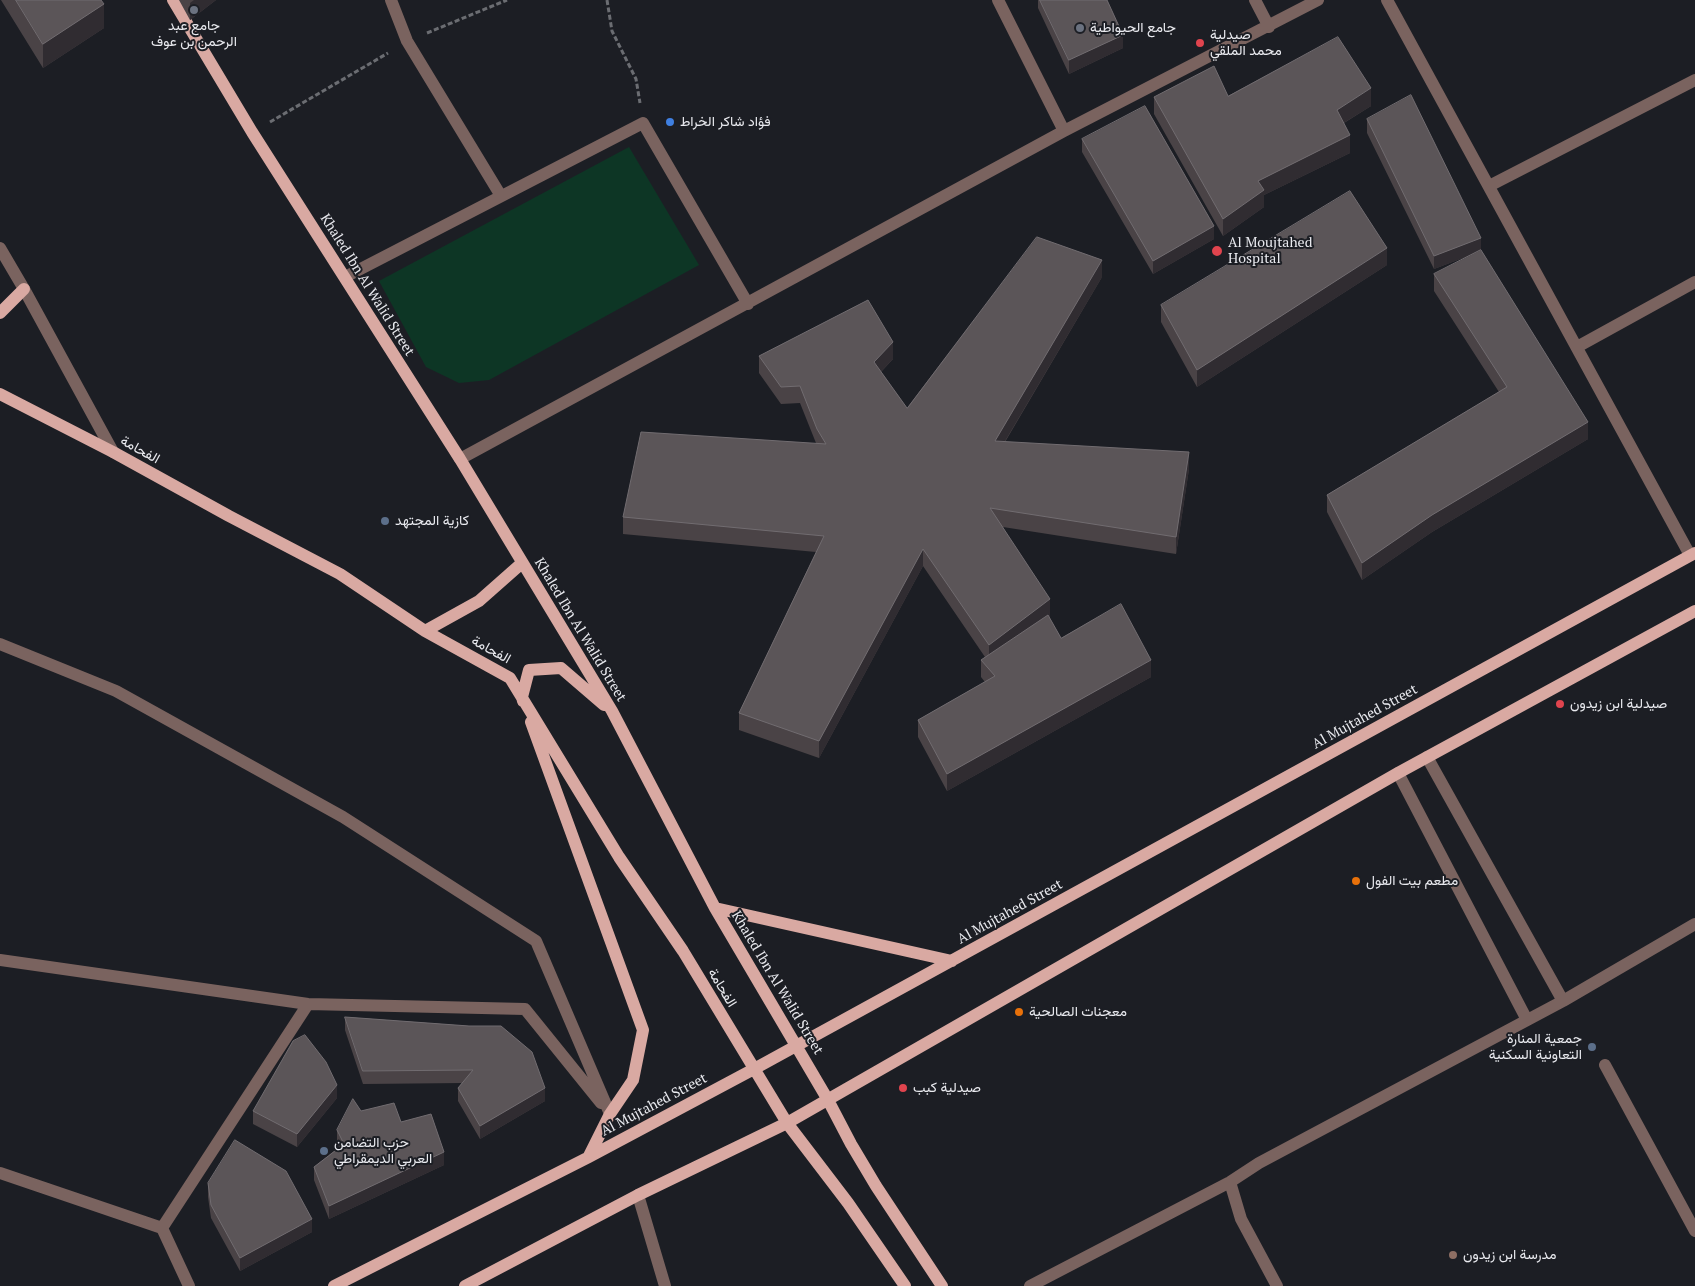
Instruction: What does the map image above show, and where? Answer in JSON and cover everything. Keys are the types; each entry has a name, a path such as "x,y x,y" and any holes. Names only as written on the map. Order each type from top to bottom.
{"main road":[{"name":"Khaled Ibn Al Walid Street","path":"173,0 252,132 460,459 612,711 716,908 828,1100 851,1144 876,1186 942,1286"},
{"path":"0,314 24,289"},
{"name":"الفحامة","path":"0,394 113,452 340,574 424,631 510,678 620,857 682,951 787,1123"},
{"name":"Al Mujtahed Street","path":"334,1286 589,1157 754,1069 1692,554"},
{"path":"424,631 479,601 522,563"},
{"path":"465,1286 638,1195 787,1123 1398,773 1695,611"},
{"path":"589,1157 610,1114 633,1080 643,1030 522,697 529,670 561,668 612,711"},
{"path":"716,908 952,961"},
{"path":"787,1123 848,1203 905,1286"}],"street":[{"path":"391,0 407,41 501,196"},
{"path":"998,0 1064,131"},
{"path":"1255,0 1269,27"},
{"path":"460,459 1064,131 1269,27 1318,0"},
{"path":"1388,0 1692,554"},
{"path":"1489,186 1695,80"},
{"path":"345,277 643,124 748,304"},
{"path":"0,248 113,452"},
{"path":"1577,347 1695,282"},
{"path":"0,644 124,695 343,818 536,941 610,1114"},
{"path":"1427,757 1564,1001"},
{"path":"1398,773 1527,1020"},
{"path":"1030,1286 1230,1182 1259,1163 1564,1001 1695,924"},
{"path":"0,960 308,1004 525,1009 610,1114"},
{"path":"162,1228 308,1004"},
{"path":"1605,1065 1695,1230"},
{"path":"0,1173 162,1228 189,1286"},
{"path":"1230,1182 1241,1219 1277,1286"},
{"path":"638,1195 665,1286"}],"path":[{"path":"252,132 407,41 507,0"},
{"path":"607,0 612,31 636,80 643,124"}],"green space":[{"path":"629,147 699,265 489,380 459,383 426,367 379,281"}],"building":[{"path":"16,0 101,0 104,4 43,44"},
{"name":"جامع الحيواطية","path":"1040,0 1107,0 1123,35 1069,60"},
{"path":"1338,37 1371,88 1337,110 1350,135 1258,181 1264,190 1223,219 1154,97 1214,66 1228,96"},
{"path":"1411,95 1481,238 1434,256 1367,119"},
{"path":"1145,106 1214,226 1153,261 1082,139"},
{"path":"1350,191 1387,248 1197,370 1161,305"},
{"path":"1037,237 1102,260 995,441 1189,452 1176,537 990,508 1050,599 989,645 923,549 819,741 739,713 824,536 623,517 641,432 826,444 817,429 800,386 781,387 759,356 868,300 893,342 874,362 907,408"},
{"path":"1481,250 1588,422 1432,515 1362,563 1327,495 1507,387 1434,274"},
{"path":"1121,604 1151,660 947,774 918,720 995,676 981,660 1048,615 1061,638"},
{"path":"345,1017 469,1026 501,1026 532,1052 545,1088 480,1126 458,1088 473,1070 363,1071"},
{"path":"305,1035 326,1062 337,1085 297,1134 253,1111 293,1041"},
{"path":"353,1099 361,1111 394,1103 401,1122 431,1114 444,1152 329,1206 314,1167 344,1144 337,1130"},
{"path":"235,1140 286,1171 312,1219 240,1258 211,1205 208,1183"}],"place":[{"name":"جامع عبد الرحمن بن عوف","path":"194,10"},
{"name":"جامع الحيواطية","path":"1080,28"},
{"name":"صيدلية محمد الملقي","path":"1200,43"},
{"name":"فؤاد شاكر الخراط","path":"670,122"},
{"name":"Al Moujtahed Hospital","path":"1217,251"},
{"name":"كازية المجتهد","path":"385,521"},
{"name":"صيدلية ابن زيدون","path":"1560,704"},
{"name":"مطعم بيت الفول","path":"1356,881"},
{"name":"معجنات الصالحية","path":"1019,1012"},
{"name":"جمعية المنارة التعاونية السكنية","path":"1592,1047"},
{"name":"صيدلية كبب","path":"903,1088"},
{"name":"حزب التضامن العربي الديمقراطي","path":"324,1151"},
{"name":"مدرسة ابن زيدون","path":"1453,1255"}]}
